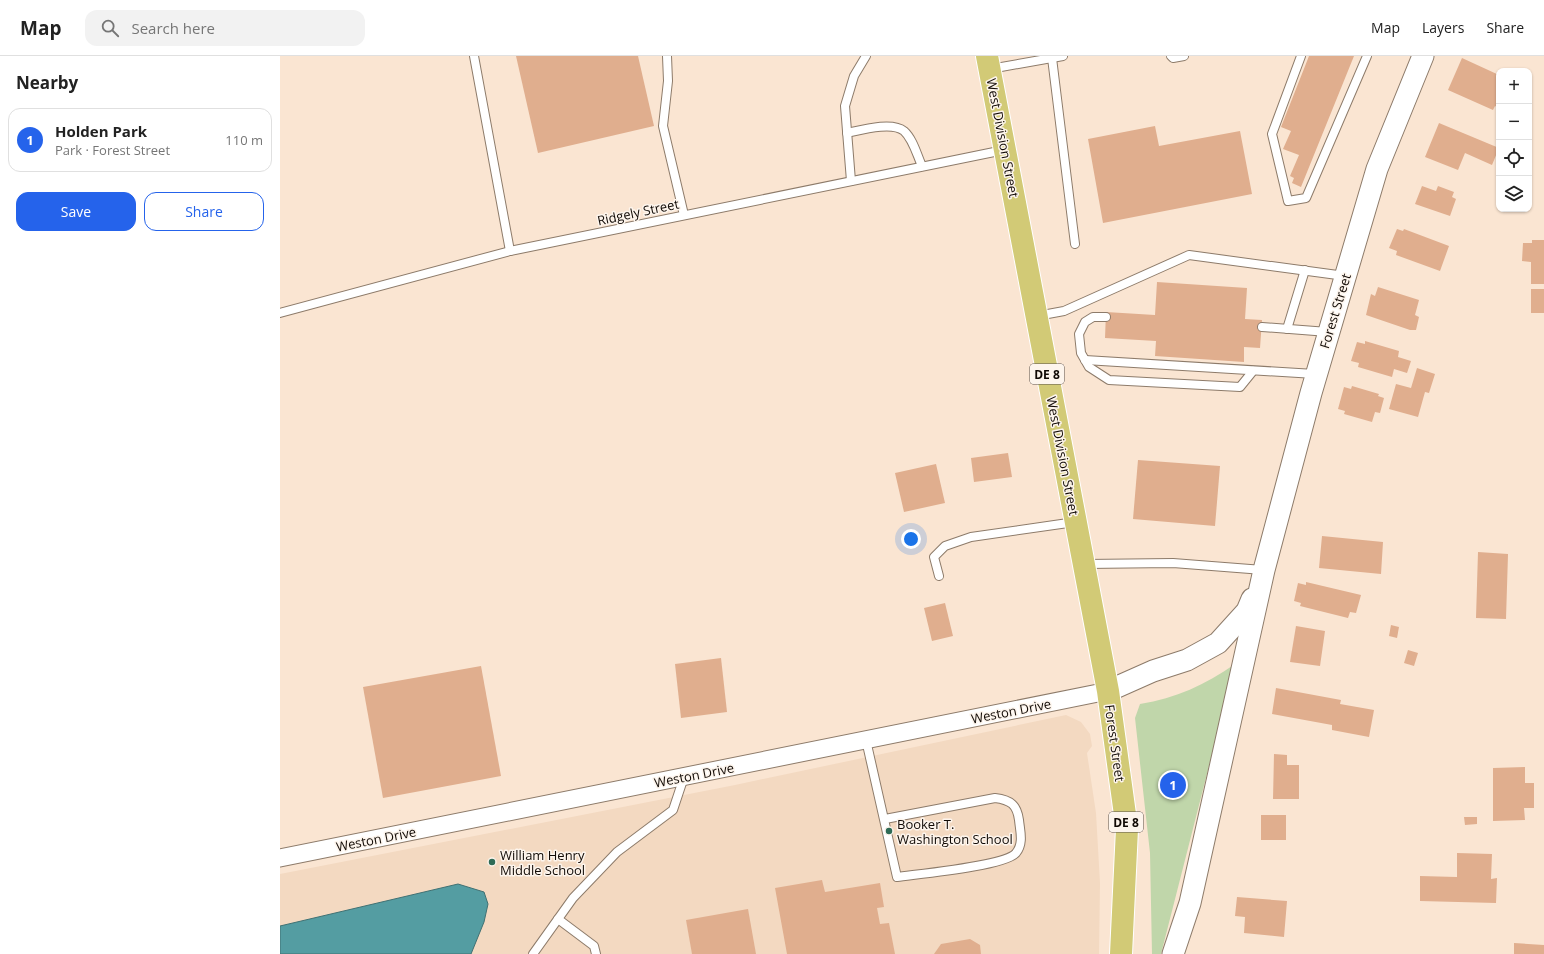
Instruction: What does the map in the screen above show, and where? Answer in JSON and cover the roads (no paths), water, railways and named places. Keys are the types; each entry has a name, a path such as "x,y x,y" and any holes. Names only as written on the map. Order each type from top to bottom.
{"highway":[{"name":"West Division Street","path":"988,63 1108,692"},
{"name":"Forest Street","path":"1108,692 1127,829 1121,954"}],"street":[{"name":"Forest Street","path":"1173,954 1190,903 1264,570 1316,374 1377,170 1423,56"},
{"name":"Forest Street","path":"1108,692 1153,671 1187,660 1218,643 1247,611 1264,570"},
{"name":"Weston Drive","path":"280,858 1108,692"}],"lane":[{"path":"474,56 510,251"},
{"path":"667,56 668,81 663,126 684,215"},
{"path":"851,181 845,106 854,76 866,56"},
{"path":"988,63 1064,56"},
{"path":"1171,56 1173,58 1184,56"},
{"path":"1301,56 1272,134 1288,201 1306,198 1367,56"},
{"path":"1052,58 1075,244"},
{"path":"847,133 892,126 903,130 910,139 922,166"},
{"name":"Ridgely Street","path":"280,313 510,251 1005,149"},
{"path":"1036,316 1064,311 1189,255 1345,276"},
{"path":"1287,329 1305,270"},
{"path":"1106,318 1093,317 1085,322 1080,334 1081,353 1089,368 1109,380 1240,387 1253,371"},
{"path":"1262,327 1328,332"},
{"path":"1085,360 1316,374"},
{"path":"938,576 934,557 945,546 972,537 1076,522"},
{"path":"1083,564 1173,563 1264,570"},
{"path":"866,740 897,877 974,866 1008,858 1016,854 1020,846 1021,837 1017,809 1012,803 1003,799 996,798 885,819"},
{"path":"533,954 573,898 617,852 673,810 684,777"},
{"path":"558,919 593,952"}],"water":[{"path":"458,884 484,892 488,904 484,922 471,954 280,954 280,926"}],"place":[{"name":"Holden Park","path":"1173,785"},
{"name":"Booker T. Washington School","path":"889,831"},
{"name":"William Henry Middle School","path":"492,862"}]}
